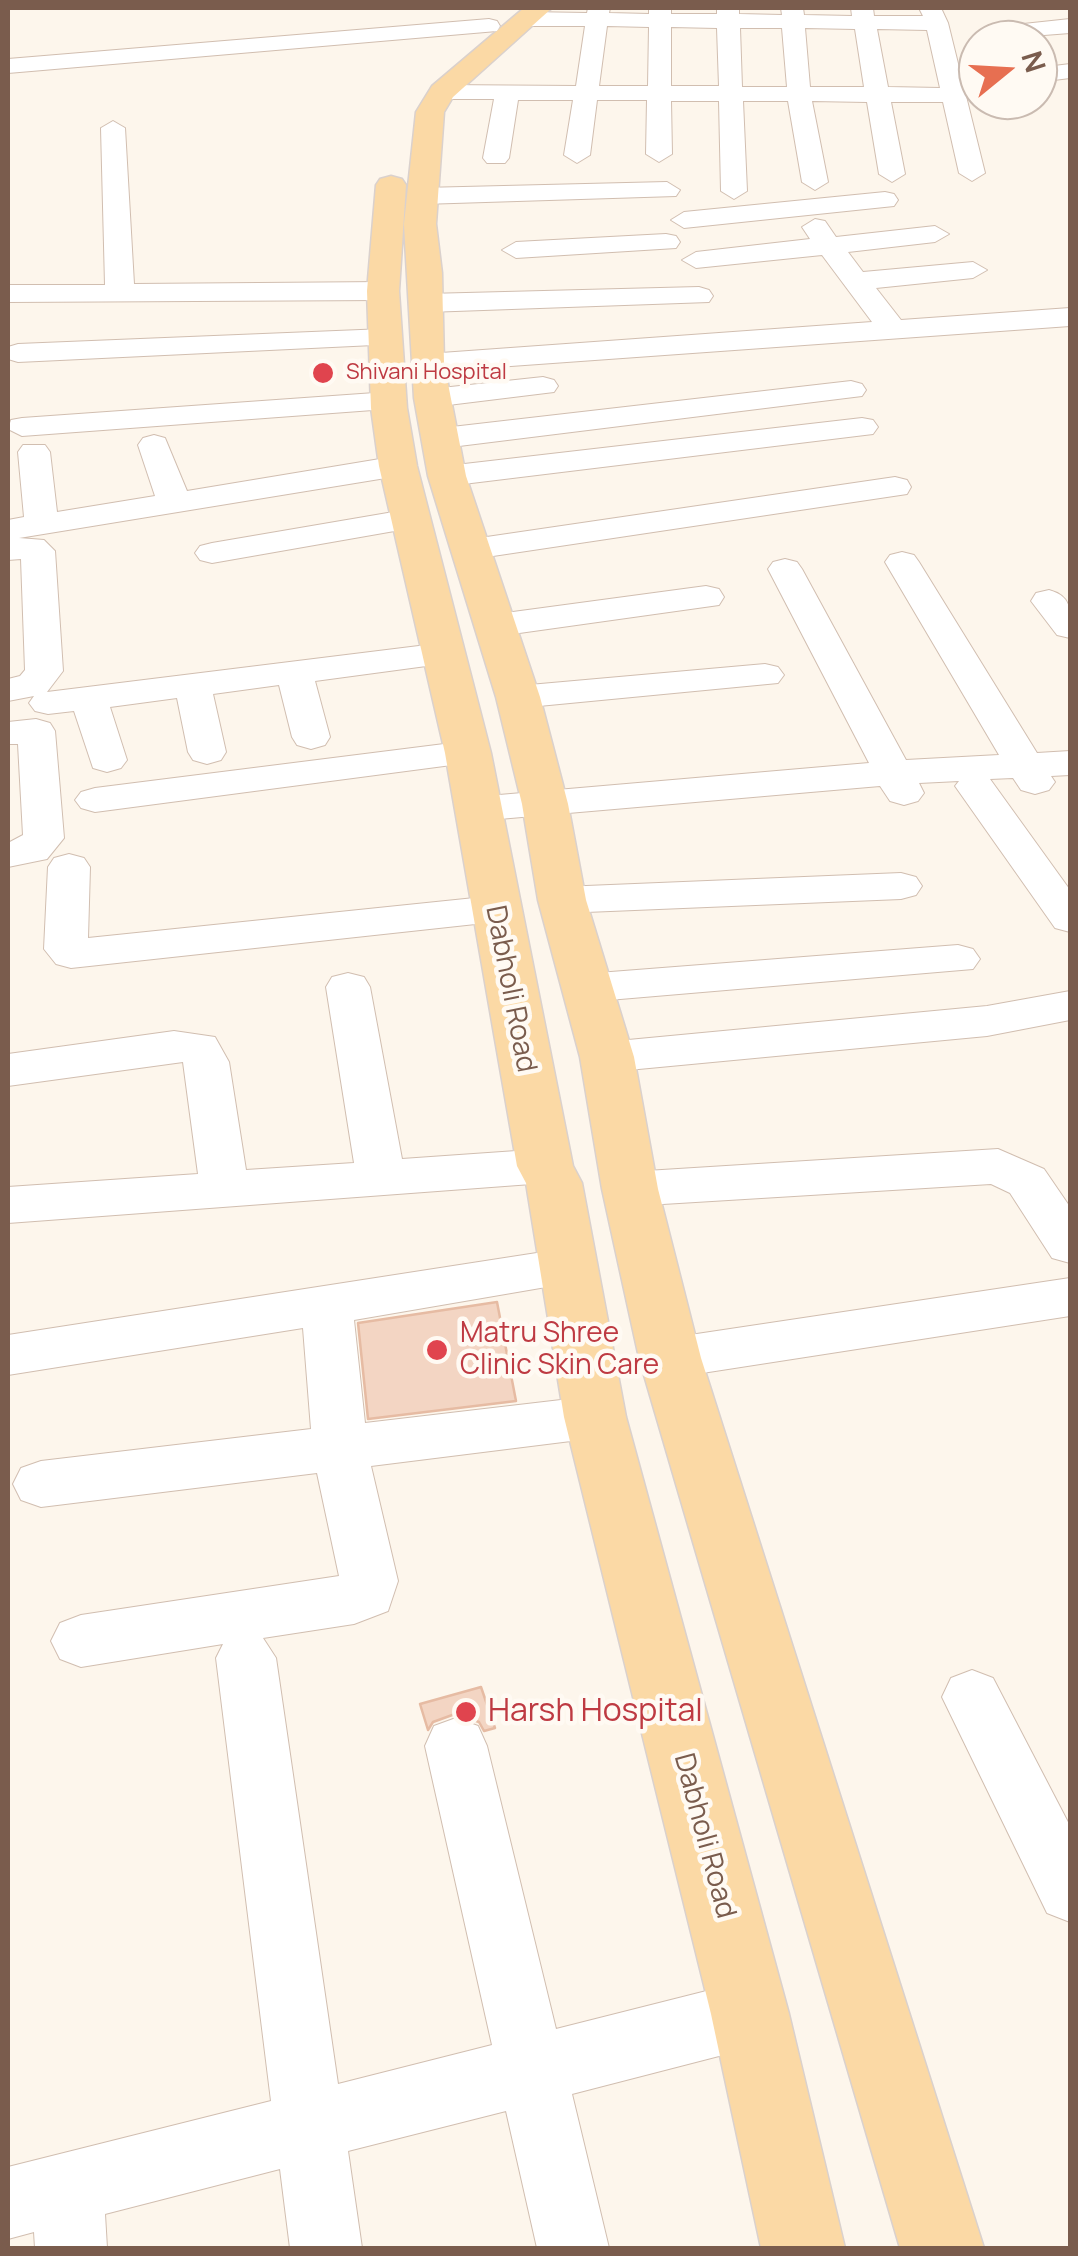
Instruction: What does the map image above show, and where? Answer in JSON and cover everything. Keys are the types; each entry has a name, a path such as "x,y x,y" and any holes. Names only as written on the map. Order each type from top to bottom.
{"main road":[{"name":"Dabholi Road","path":"529,11 489,26 415,88 400,109 383,291 389,401 398,466 468,753 494,909 545,1166 554,1183 595,1417 750,2014 803,2248"},
{"path":"529,11 442,92 430,112 428,349 447,476 518,697 547,814 562,900 607,1057 630,1189 670,1358 942,2248"}],"street":[{"path":"1027,8 1070,25"},
{"path":"1060,8 1070,12"},
{"path":"529,11 934,15 972,173"},
{"path":"578,155 598,14"},
{"path":"661,15 658,93 666,188"},
{"path":"728,15 734,191"},
{"path":"427,204 666,188 801,208 888,187 878,94 863,15"},
{"path":"792,16 799,94 815,182"},
{"path":"8,66 489,26"},
{"path":"442,92 951,95"},
{"path":"496,158 506,92"},
{"path":"113,128 120,294"},
{"path":"496,221 573,218 666,188"},
{"path":"801,208 893,330"},
{"path":"573,218 587,273"},
{"path":"587,273 687,265 935,234"},
{"path":"428,349 587,273 666,242"},
{"path":"428,349 700,310 587,273 520,262"},
{"path":"856,282 973,270"},
{"path":"8,294 383,291"},
{"path":"428,349 893,330 1070,318"},
{"path":"18,353 384,338"},
{"path":"428,349 576,383 817,358"},
{"path":"443,438 851,390"},
{"path":"42,523 28,439 261,396 389,401"},
{"path":"158,417 174,502"},
{"path":"447,476 862,427"},
{"path":"8,530 398,466"},
{"path":"473,550 895,487"},
{"path":"212,553 411,519"},
{"path":"8,550 24,547 38,551 44,672 33,685 8,690"},
{"path":"902,562 1044,776"},
{"path":"786,569 898,783"},
{"path":"498,625 706,597"},
{"path":"48,703 443,654"},
{"path":"295,674 312,737"},
{"path":"518,697 765,676"},
{"path":"193,686 207,752"},
{"path":"90,698 108,760"},
{"path":"8,733 36,732 44,838 32,850 8,855"},
{"path":"95,800 468,753"},
{"path":"898,783 976,786 1044,776 1070,763"},
{"path":"478,820 898,783 1044,776"},
{"path":"976,786 1070,919"},
{"path":"68,867 66,950 72,954 494,909"},
{"path":"562,900 901,886"},
{"path":"585,988 958,959"},
{"path":"348,988 380,1178"},
{"path":"607,1057 986,1021 1070,1006"},
{"path":"8,1070 174,1046 198,1048 206,1062 224,1189"},
{"path":"8,1205 545,1166"},
{"path":"630,1189 998,1166 1027,1181 1070,1245"},
{"path":"8,1355 569,1267"},
{"path":"670,1358 1070,1297"},
{"path":"81,1641 366,1594 369,1581 340,1450 327,1304"},
{"path":"40,1484 595,1417"},
{"path":"246,1658 326,2248"},
{"path":"972,1697 1070,1891"},
{"path":"456,1746 573,2248"},
{"path":"49,2213 307,2125 750,2014"}],"building":[{"path":"497,1302 516,1401 368,1419 358,1323"},
{"path":"481,1687 495,1728 484,1731 479,1722 455,1714 433,1722 428,1730 420,1704"}],"place":[{"name":"Shivani Hospital","path":"323,373"},
{"name":"Matru Shree Clinic Skin Care","path":"437,1350"},
{"name":"Harsh Hospital","path":"466,1712"}]}
